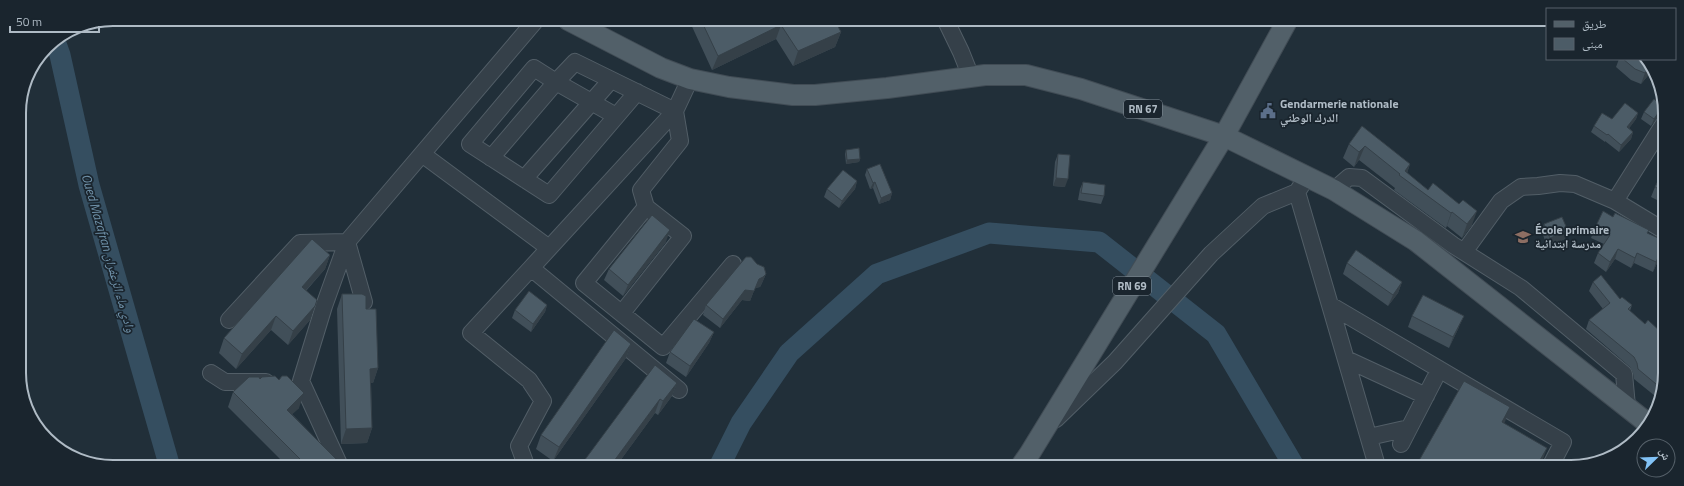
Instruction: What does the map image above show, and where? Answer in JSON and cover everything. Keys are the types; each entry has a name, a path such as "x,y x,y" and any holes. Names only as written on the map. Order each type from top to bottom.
{"main road":[{"name":"RN 67","path":"580,26 661,68 690,79 729,87 793,95 887,88 985,75 1026,75 1081,89 1224,136 1281,162 1302,184 1334,190 1416,241 1644,420"},
{"name":"RN 69","path":"1025,460 1044,432 1224,136 1285,26"}],"street":[{"path":"289,382 324,306 347,242 531,26"},
{"path":"948,26 971,77"},
{"path":"491,158 575,62 675,111"},
{"path":"616,116 534,68 470,144 549,195 616,116 636,92"},
{"path":"524,460 519,446 543,401 529,380 471,333 675,111 690,79"},
{"path":"524,179 611,80"},
{"path":"622,313 683,236 646,207 641,190 680,141 675,111"},
{"path":"1615,201 1658,146"},
{"path":"422,154 549,248"},
{"path":"1334,190 1349,177 1362,178 1453,246 1521,288 1624,374 1627,406"},
{"path":"1464,252 1501,202 1521,187 1560,183 1575,184 1615,201 1658,227"},
{"path":"1044,432 1115,362 1211,254 1263,206 1302,184 1330,305 1375,460"},
{"path":"646,207 584,282 663,347 733,264"},
{"path":"347,242 364,302"},
{"path":"229,320 300,243 347,242"},
{"path":"531,268 679,390"},
{"path":"1330,305 1563,442 1554,460"},
{"path":"1346,359 1426,396"},
{"path":"211,373 225,382 289,382"},
{"path":"1401,444 1435,378"},
{"path":"289,382 338,460"},
{"path":"1369,437 1409,428"}],"building":[{"path":"704,26 779,26 718,56"},
{"path":"782,26 838,26 841,32 798,51"},
{"path":"1624,60 1640,60 1647,71 1645,73 1635,69"},
{"path":"1654,99 1657,101 1658,113 1654,119 1644,112"},
{"path":"1625,103 1638,113 1627,127 1633,132 1621,145 1608,134 1607,135 1594,126 1602,113 1612,119"},
{"path":"1362,126 1410,164 1405,171 1428,190 1433,183 1459,204 1463,200 1477,211 1467,224 1399,175 1400,174 1365,146 1359,152 1349,144"},
{"path":"859,148 860,159 847,160 846,150"},
{"path":"1058,154 1070,155 1068,179 1056,178"},
{"path":"880,164 892,193 881,198 875,182 873,183 867,169"},
{"path":"843,170 857,181 842,201 827,189"},
{"path":"1658,181 1658,188 1655,187"},
{"path":"1083,182 1105,185 1104,196 1081,193"},
{"path":"1603,211 1613,217 1615,213 1649,230 1647,233 1658,238 1658,258 1656,262 1637,253 1635,258 1618,249 1610,262 1598,253 1610,235 1595,228"},
{"path":"652,215 670,230 628,285 609,269"},
{"path":"1562,217 1568,231 1550,238 1544,224"},
{"path":"312,239 330,255 302,287 317,300 315,306 293,331 276,316 242,354 224,338"},
{"path":"1356,250 1402,282 1393,295 1347,263"},
{"path":"746,257 751,257 757,264 764,267 766,274 759,279 754,291 745,290 723,319 706,305"},
{"path":"1601,275 1620,299 1622,297 1632,305 1628,309 1645,324 1648,320 1658,329 1657,385 1638,369 1634,357 1589,320 1610,303 1593,282"},
{"path":"529,291 547,305 533,324 515,310"},
{"path":"342,294 362,294 366,296 366,309 376,309 378,368 370,369 372,428 346,429"},
{"path":"1423,295 1464,316 1453,337 1412,316"},
{"path":"694,319 714,332 690,366 670,352"},
{"path":"614,330 631,344 559,447 541,435"},
{"path":"655,365 677,383 663,401 660,399 615,460 585,460"},
{"path":"275,376 279,380 282,376 287,376 304,393 287,410 337,460 301,460 233,392 249,377 259,377 260,379 262,377"},
{"path":"1464,381 1510,407 1502,422 1547,448 1540,460 1419,460"}],"waterway":[{"name":"Oued Mazafran وادي ماء الزعفران","path":"57,47 89,185 168,460"},
{"name":"Oued Mazafran وادي ماء الزعفران","path":"722,460 741,423 789,353 877,274 989,233 1099,242 1216,334 1290,460"}],"place":[{"name":"Gendarmerie nationale الدرك الوطني","path":"1268,111"},
{"name":"École primaire مدرسة ابتدائية","path":"1523,237"}]}
